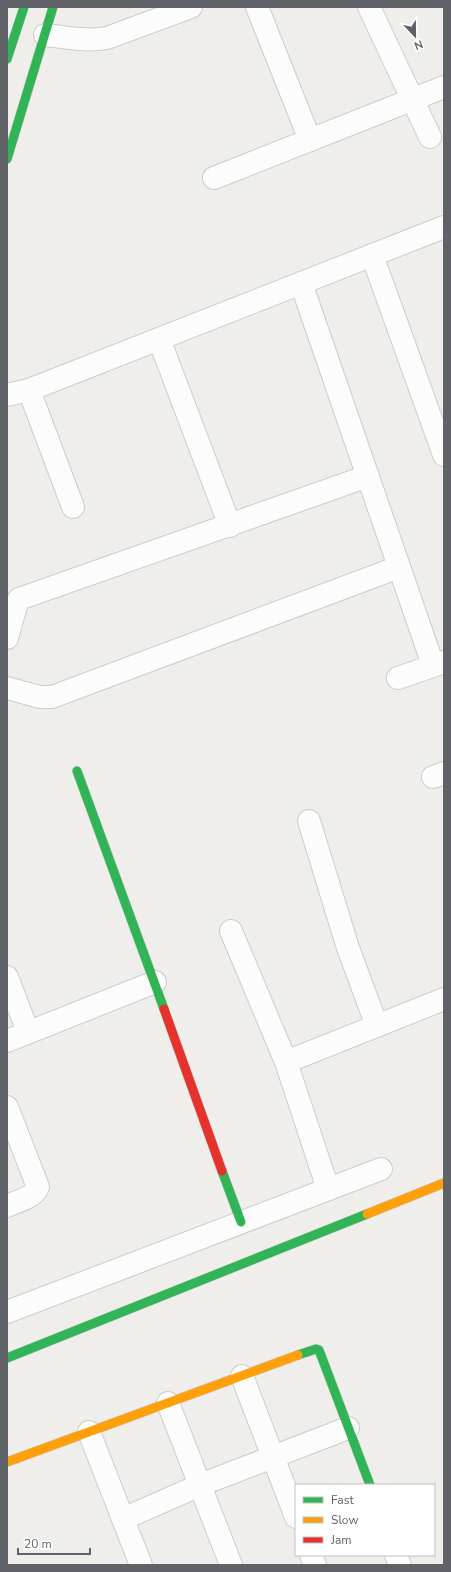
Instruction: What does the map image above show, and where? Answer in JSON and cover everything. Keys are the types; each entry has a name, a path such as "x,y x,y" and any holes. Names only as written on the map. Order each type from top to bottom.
{"street":[{"path":"7,59 24,7"},
{"path":"7,159 53,7"},
{"path":"45,35 85,40 107,38 191,7"},
{"path":"257,7 310,140"},
{"path":"369,7 430,137"},
{"path":"214,178 444,87"},
{"path":"7,395 29,390 444,227"},
{"path":"372,255 444,455"},
{"path":"301,283 399,567 439,664 398,678"},
{"path":"158,339 230,526"},
{"path":"29,390 73,507"},
{"path":"7,638 19,599 230,526 368,476"},
{"path":"7,688 40,697 52,697 399,567"},
{"path":"77,771 241,1222"},
{"path":"309,821 348,948 376,1026"},
{"path":"231,931 286,1062 328,1190"},
{"path":"7,977 28,1032"},
{"path":"7,1041 155,982"},
{"path":"286,1062 444,999"},
{"path":"7,1107 38,1187 37,1192 7,1206"},
{"path":"7,1312 381,1169"},
{"path":"7,1358 444,1183"},
{"path":"7,1462 316,1349 319,1350 370,1484"},
{"path":"242,1376 295,1514"},
{"path":"168,1403 231,1565"},
{"path":"123,1519 200,1485 348,1428"},
{"path":"89,1432 141,1565"}],"traffic: fast":[{"path":"7,59 24,7"},
{"path":"7,159 53,7"},
{"path":"77,771 164,1009"},
{"path":"222,1171 241,1222"},
{"path":"7,1358 367,1214"},
{"path":"298,1355 316,1349 319,1350 370,1484"}],"traffic: slow":[{"path":"367,1214 444,1183"},
{"path":"7,1462 298,1355"}],"traffic: jam":[{"path":"164,1009 222,1171"}]}
